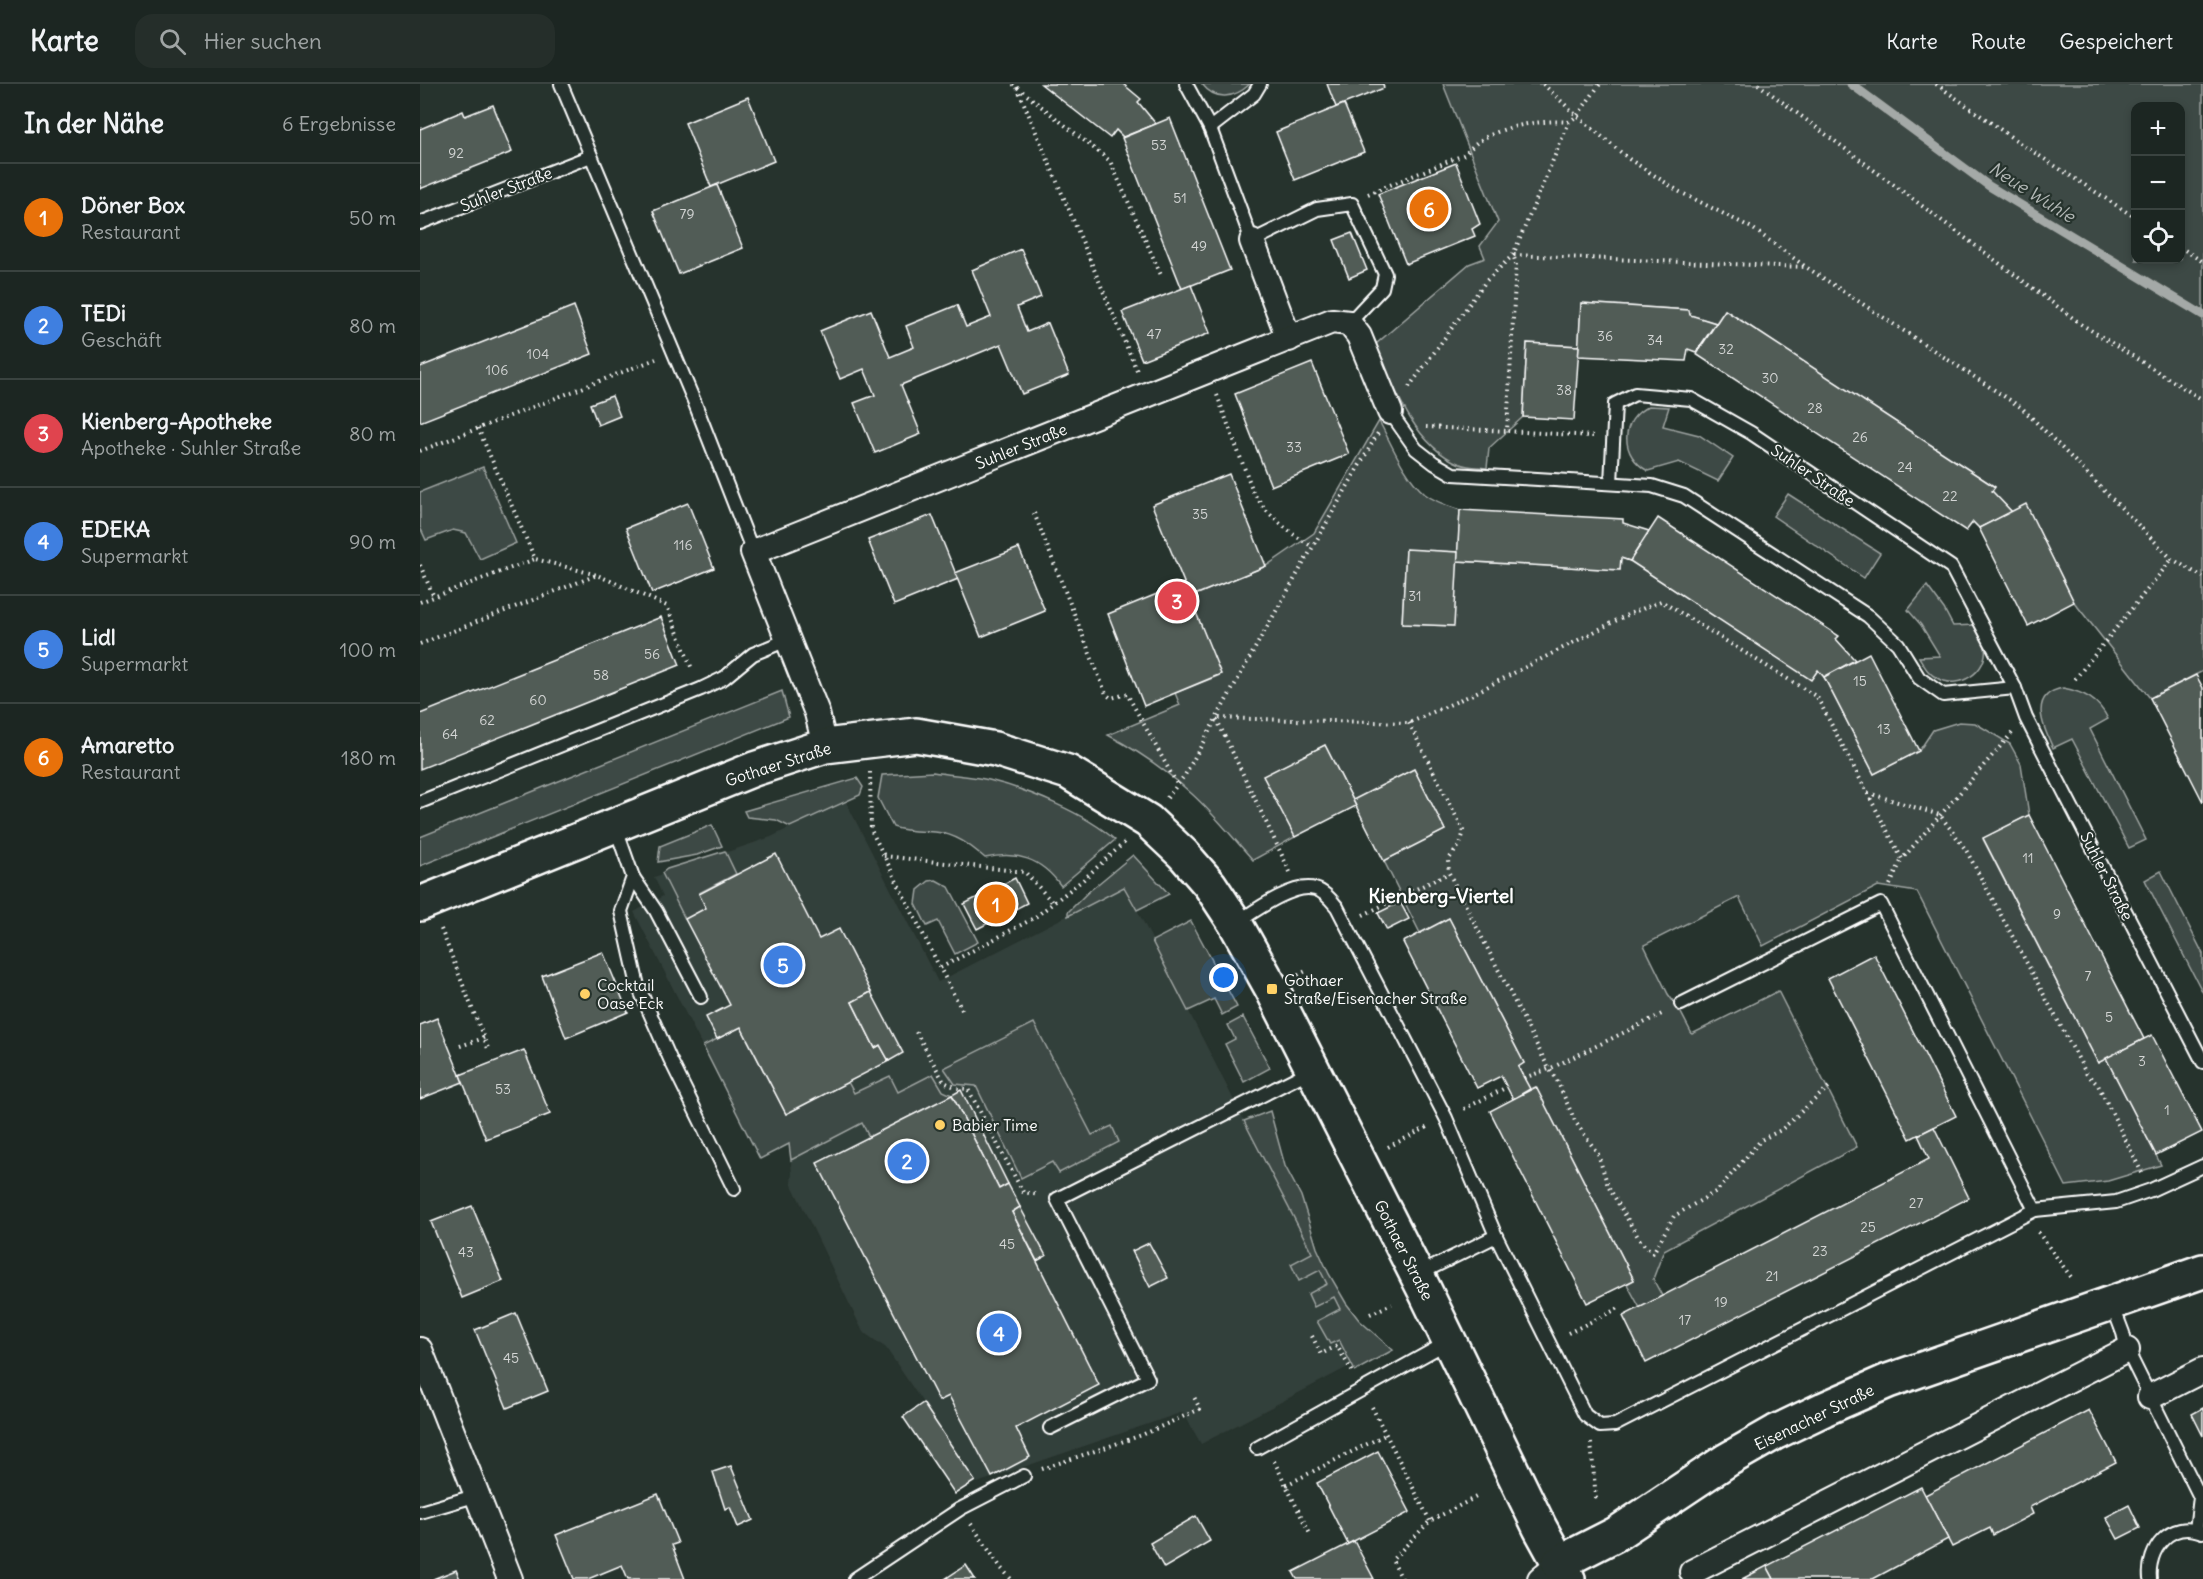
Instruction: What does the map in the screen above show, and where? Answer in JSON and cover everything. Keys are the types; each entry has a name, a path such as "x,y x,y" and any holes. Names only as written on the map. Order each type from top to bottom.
{"street":[{"path":"1252,240 1289,339"},
{"name":"Suhler Straße","path":"753,552 1332,321 1349,323"},
{"path":"1349,323 1359,336 1395,419"},
{"path":"753,552 817,713 825,746"},
{"name":"Gothaer Straße","path":"430,914 615,825 754,769 825,746 915,735 996,749 1068,772 1148,821 1190,861 1210,885 1235,923 1272,989 1417,1275 1555,1574"},
{"name":"Eisenacher Straße","path":"1555,1574 1737,1455 1776,1432 1824,1409 1888,1381 2203,1271"},
{"path":"420,1350 510,1579"},
{"path":"1692,1572 2127,1350"},
{"path":"2150,1397 2203,1370"}],"lane":[{"path":"561,84 673,352 753,552"},
{"path":"1186,84 1210,128 1252,240 1317,209 1352,204 1385,273 1382,288 1349,323"},
{"path":"1210,128 1254,94 1260,84"},
{"name":"Suhler Straße","path":"420,223 591,156"},
{"name":"Suhler Straße","path":"1611,483 1615,404 1635,394 1691,399 1751,433 1951,567 2015,688 2026,718 2203,1062"},
{"path":"1395,419 1416,449 1434,464 1453,474 1652,486 1683,496 1868,616 1898,644 1919,678 1943,695 2015,688"},
{"path":"420,802 700,689 724,678 753,654 787,640"},
{"path":"615,825 633,877 656,911 701,997"},
{"path":"633,877 621,911 638,986 670,1059 734,1189"},
{"path":"1235,923 1270,902 1299,889 1313,888 1323,893 1337,907 1446,1118 1496,1236 1585,1415 1600,1426 1615,1425 2030,1213 2116,1202 2151,1190 2203,1166"},
{"path":"1680,1004 1881,904 2030,1213"},
{"path":"1050,1428 1148,1379 1058,1199 1313,1069"},
{"path":"1417,1275 1496,1236"},
{"path":"2111,1302 2127,1350 2200,1497 2200,1531 2182,1530 2170,1534 2159,1543 2148,1567 2150,1579"},
{"path":"1257,1448 1449,1341"},
{"path":"855,1579 960,1509 1024,1476"},
{"path":"420,1512 478,1495"}],"path":[{"path":"1543,84 1629,159 1680,192 1752,228 1806,267 2022,408 2172,559 2203,577"},
{"path":"1168,796 1185,775 1313,547 1486,281 1513,255 1569,122 1577,116 1600,84"},
{"path":"1758,84 2081,324 2203,400"},
{"path":"1936,84 2021,144 2131,215"},
{"path":"1015,86 1110,160 1161,275"},
{"path":"1015,86 1147,396"},
{"path":"1352,204 1371,192 1466,154 1473,144 1489,136 1516,126 1555,120 1569,122"},
{"path":"2185,250 2203,262"},
{"path":"1513,255 1806,267"},
{"path":"1507,431 1516,263 1513,255"},
{"path":"420,451 673,352"},
{"path":"1208,372 1254,494 1277,521 1293,535 1313,547"},
{"path":"1395,419 1507,431 1614,437"},
{"path":"478,428 535,559"},
{"path":"1034,513 1106,694 1111,698 1127,694 1177,784"},
{"path":"420,602 535,559 597,574 667,606 700,689"},
{"path":"2075,679 2172,559"},
{"path":"420,565 434,597"},
{"path":"420,644 597,574"},
{"path":"1216,718 1409,723 1471,695 1629,614 1661,601 1817,697 1902,859"},
{"path":"1216,718 1299,889"},
{"path":"1409,723 1464,832 1459,846 1448,860 1449,873 1548,1069 1556,1078 1575,1121 1598,1154 1608,1186 1641,1242 1653,1253 1674,1216 1717,1191 1761,1140 1781,1130 1832,1084"},
{"path":"1881,904 1902,859 2005,739"},
{"path":"866,741 870,769 871,830 962,1010"},
{"path":"1868,793 1940,815 1966,850 2086,1073 2098,1085 2151,1190"},
{"path":"940,968 1034,918 1084,879 1125,842"},
{"path":"884,856 1024,872 1053,903"},
{"path":"1346,924 1449,873"},
{"path":"430,914 489,1051"},
{"path":"1524,1078 1548,1069 1680,1004"},
{"path":"916,1032 944,1082 957,1088 968,1089 1023,1192 1058,1199"},
{"path":"460,1047 484,1038"},
{"path":"2030,1213 2071,1278"},
{"path":"1370,1314 1392,1304"},
{"path":"1549,1343 1619,1308"},
{"path":"1312,1336 1321,1354 1337,1346 1355,1376"},
{"path":"1024,1476 1075,1456 1142,1435 1200,1408 1193,1395"},
{"path":"1370,1402 1430,1521"},
{"path":"1596,1499 1591,1444 1600,1426"},
{"path":"1286,1485 1387,1434"},
{"path":"1272,1458 1311,1536"},
{"path":"1402,1579 1392,1560 1430,1521 1478,1496"},
{"path":"960,1509 1011,1579"}],"shaded area":[{"path":"1202,84 1250,84 1238,93 1225,96 1213,93"},
{"path":"1443,84 2203,84 2203,671 2150,698 2074,602 2026,505 2012,512 1992,491 1995,487 1725,310 1716,323 1690,315 1689,310 1581,303 1579,346 1527,343 1523,417 1489,448 1487,468 1463,465 1444,455 1430,444 1407,413 1376,344 1469,264 1485,258 1480,246 1498,222"},
{"path":"1649,406 1669,407 1663,426 1699,435 1733,458 1718,481 1679,462 1648,471 1639,464 1628,448 1628,429 1639,412"},
{"path":"1379,421 1399,460 1418,487 1433,499 1460,510 1458,552 1406,550 1402,624 1453,626 1457,561 1620,570 1621,558 1630,561 1811,679 1818,670 1824,677 1874,774 1919,751 1933,730 1959,722 1975,723 2010,744 2021,764 2029,815 1983,839 2098,1063 2106,1058 2161,1165 2108,1181 2066,1186 1917,892 1878,886 1763,946 1739,897 1644,945 1668,994 1692,1034 1778,991 1857,1147 1664,1250 1653,1279 1662,1296 1640,1308 1627,1284 1634,1280 1536,1087 1530,1089 1518,1067 1524,1063 1449,918 1420,933 1384,861 1445,830 1414,769 1353,800 1325,745 1264,776 1295,837 1253,860 1208,810 1182,786 1152,762 1108,735 1180,705 1175,693 1220,675 1190,597 1266,566 1314,533"},
{"path":"483,467 516,543 480,559 466,533 453,530 426,540 420,527 420,492"},
{"path":"1788,494 1880,553 1864,578 1773,516"},
{"path":"1927,586 1953,626 1975,625 1984,643 1985,655 1982,664 1970,677 1954,682 1937,678 1929,672 1919,657 1940,656 1921,625 1908,610"},
{"path":"2063,688 2090,698 2108,719 2090,729 2146,840 2129,848 2072,739 2053,748 2045,731 2041,712 2042,704 2045,697 2052,691"},
{"path":"782,691 789,717 420,866 420,837"},
{"path":"933,772 975,777 1020,790 1073,812 1115,840 1061,886 1045,869 1027,859 1008,855 985,858 950,835 893,827 878,798 882,775"},
{"path":"857,778 863,787 860,795 790,827 776,820 747,817 744,811"},
{"path":"845,800 938,982 1125,886 1365,1358 1201,1444 1183,1412 977,1483 886,1348 863,1332 791,1183 789,1145 760,1159 634,912 663,896 654,877 771,837"},
{"path":"712,825 722,846 697,855 658,862 660,846"},
{"path":"725,851 736,874 699,893 706,908 685,919 662,873 667,869"},
{"path":"1133,855 1169,894 1137,910 1124,887 1068,916 1068,912 1087,893"},
{"path":"2161,871 2203,954 2203,993 2145,880"},
{"path":"936,880 949,887 978,942 955,954 938,921 927,926 916,904 918,890 929,881"},
{"path":"1191,921 1237,1007 1222,1015 1214,999 1188,1011 1152,941"},
{"path":"1243,1017 1270,1068 1244,1082 1225,1044 1235,1039 1228,1025"},
{"path":"1034,1023 1092,1135 1112,1126 1119,1142 1059,1173 1052,1162 1021,1178 976,1086 955,1084 944,1068"},
{"path":"741,1027 786,1114 848,1082 854,1093 890,1076 898,1092 933,1074 943,1091 952,1095 869,1137 862,1123 791,1160 789,1144 760,1159 703,1046"},
{"path":"1270,1111 1285,1166 1301,1196 1317,1248 1329,1274 1359,1320 1393,1350 1355,1371 1339,1340 1330,1344 1317,1321 1340,1309 1334,1297 1314,1307 1308,1294 1327,1284 1320,1270 1299,1281 1291,1264 1312,1253 1244,1121"}],"building":[{"path":"1041,84 1123,84 1141,99 1138,102 1156,124 1123,137 1116,130 1110,138"},
{"path":"1327,84 1383,84 1384,88 1336,107"},
{"path":"748,97 774,161 711,187 685,123"},
{"path":"1344,104 1364,152 1295,180 1276,132"},
{"path":"493,105 512,152 420,189 420,129 463,111 465,116"},
{"path":"1170,118 1230,270 1182,289 1122,138"},
{"path":"1456,163 1480,224 1472,229 1475,236 1406,264 1378,194"},
{"path":"717,185 743,248 679,274 653,211"},
{"path":"1352,233 1367,270 1349,278 1334,240"},
{"path":"1021,249 1041,297 1017,307 1027,332 1048,323 1069,375 1022,394 1001,344 901,385 921,434 875,453 854,403 875,395 864,369 840,379 820,331 871,310 890,357 914,347 906,326 957,305 966,327 991,317 972,270"},
{"path":"1191,285 1210,333 1142,360 1122,312"},
{"path":"1581,303 1689,310 1690,315 1716,323 1696,352 1688,349 1686,361 1578,356"},
{"path":"574,306 592,354 420,422 420,367"},
{"path":"1725,310 1995,487 1992,491 2012,512 1979,528 1973,522 1966,531 1696,354"},
{"path":"1527,343 1579,346 1574,420 1523,417"},
{"path":"1312,363 1349,454 1271,486 1235,394"},
{"path":"612,396 620,416 598,425 590,404"},
{"path":"1229,474 1266,566 1190,597 1152,505"},
{"path":"688,503 714,568 652,593 626,528"},
{"path":"2026,504 2074,602 2028,626 1979,528"},
{"path":"1460,510 1623,519 1623,523 1649,531 1630,561 1621,558 1620,570 1457,561"},
{"path":"932,515 958,579 894,605 868,540"},
{"path":"1658,518 1839,636 1836,639 1855,660 1824,677 1818,670 1811,680 1630,561"},
{"path":"1019,548 1045,611 981,637 955,573"},
{"path":"1406,549 1458,552 1454,626 1402,624"},
{"path":"1184,583 1221,674 1144,706 1108,614"},
{"path":"661,617 680,665 420,769 420,714"},
{"path":"1869,653 1919,751 1874,774 1824,677"},
{"path":"2196,675 2203,688 2203,802 2150,698"},
{"path":"1325,745 1356,806 1295,837 1263,776"},
{"path":"1414,769 1445,830 1384,861 1353,800"},
{"path":"2029,815 2144,1039 2098,1063 1983,838"},
{"path":"776,854 819,939 839,929 871,992 852,1002 875,1048 880,1045 889,1061 786,1114 741,1027 717,1039 706,1017 730,1005 685,919 706,908 699,894"},
{"path":"1015,878 1027,903 977,929 964,904"},
{"path":"1400,902 1409,919 1387,930 1378,913"},
{"path":"1449,918 1524,1063 1518,1067 1530,1089 1513,1099 1501,1076 1477,1088 1403,942"},
{"name":"Cocktail Oase Eck","path":"603,952 628,1012 566,1038 542,976"},
{"path":"1874,954 1956,1116 1910,1139 1828,978"},
{"path":"871,992 903,1053 889,1061 880,1045 875,1048 852,1002"},
{"path":"437,1018 463,1082 420,1099 420,1025"},
{"path":"2152,1035 2202,1132 2156,1155 2106,1058"},
{"path":"524,1050 550,1114 486,1139 460,1075"},
{"path":"1536,1087 1634,1280 1587,1303 1490,1111"},
{"path":"961,1090 1008,1184 999,1189 952,1095"},
{"path":"952,1095 999,1189 1008,1184 1020,1207 1012,1212 1099,1385 1016,1428 1030,1457 992,1477 949,1396 939,1401 817,1163"},
{"path":"1934,1127 1969,1198 1646,1363 1623,1316 1929,1159 1918,1135"},
{"path":"472,1206 503,1281 462,1298 431,1222"},
{"path":"1020,1207 1046,1256 1037,1261 1012,1212"},
{"path":"1149,1243 1168,1278 1150,1287 1132,1251"},
{"path":"516,1313 548,1391 507,1408 475,1330"},
{"path":"923,1403 975,1481 955,1494 903,1417"},
{"path":"2203,1408 2203,1436 2192,1414"},
{"path":"2089,1410 2116,1462 2030,1507 2033,1514 1993,1535 1990,1528 1952,1547 1925,1495"},
{"path":"1378,1451 1410,1512 1348,1544 1317,1483"},
{"path":"731,1466 753,1520 738,1527 730,1507 725,1509 713,1472"},
{"path":"1921,1487 1948,1539 1873,1579 1774,1579 1767,1566"},
{"path":"658,1494 678,1543 672,1545 685,1579 628,1579 622,1565 588,1579 574,1579 556,1535"},
{"path":"2129,1505 2140,1528 2118,1539 2106,1517"},
{"path":"1196,1516 1210,1541 1164,1568 1150,1543"},
{"path":"1354,1541 1374,1579 1297,1579 1293,1572"},
{"path":"966,1565 975,1579 945,1579"},
{"path":"1767,1566 1774,1579 1742,1579"},
{"path":"456,1570 460,1579 433,1579"}],"waterway":[{"name":"Neue Wuhle","path":"1851,84 1989,186 2203,315"}],"place":[{"name":"Amaretto","path":"1429,209"},
{"name":"Kienberg-Apotheke","path":"1177,601"},
{"name":"Döner Box","path":"996,904"},
{"name":"Lidl","path":"783,965"},
{"name":"Gothaer Straße/Eisenacher Straße","path":"1272,989"},
{"name":"Cocktail Oase Eck","path":"585,994"},
{"name":"Babier Time","path":"940,1125"},
{"name":"TEDi","path":"907,1161"},
{"name":"EDEKA","path":"999,1333"}],"district":[{"name":"Kienberg-Viertel","path":"1441,895"}]}
